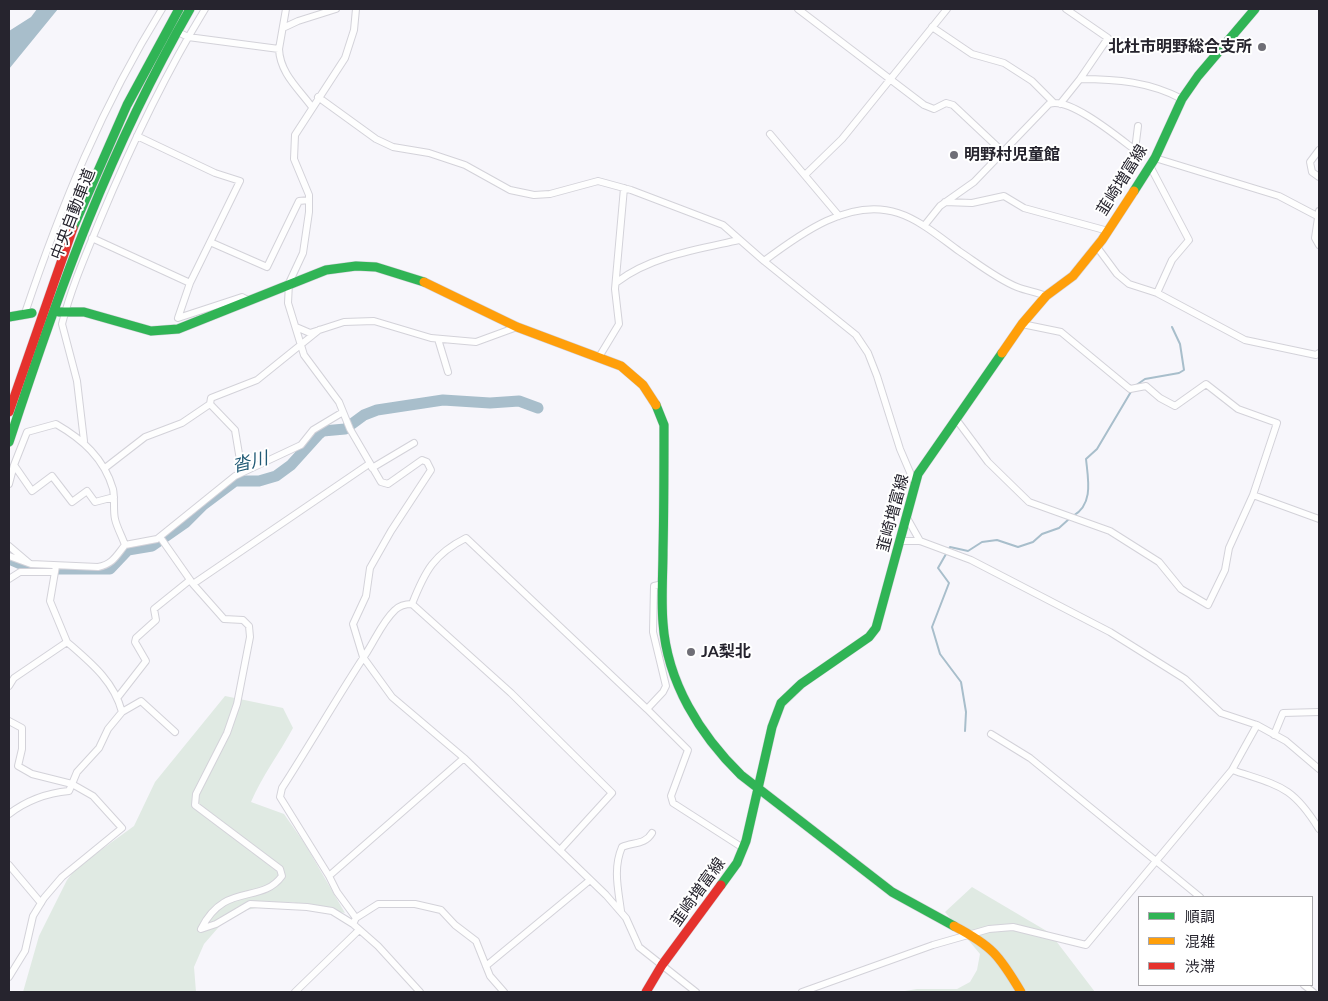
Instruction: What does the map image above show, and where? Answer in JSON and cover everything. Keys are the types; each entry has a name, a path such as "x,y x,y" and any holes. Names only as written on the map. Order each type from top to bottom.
{"main road":[{"name":"中央自動車道","path":"9,412 44,304 91,180 120,116 179,9"},
{"name":"中央自動車道","path":"9,442 54,305 104,174 154,72 190,9"},
{"name":"韮崎増富線","path":"646,992 662,965 722,886 737,863 743,848 772,727 781,703 801,684 869,637 876,628 915,484 930,455 1022,324 1046,296 1073,276 1097,247 1152,162 1182,99 1198,76 1255,9"},
{"path":"63,312 84,312 142,330 157,331 189,326 289,283 334,268 376,267 421,281 517,327 621,366 643,385 653,398 664,425 663,584 666,644 674,672 699,726 716,750 757,788 892,892 982,941 1002,959 1021,992"},
{"path":"9,317 29,313"}],"street":[{"path":"29,313 53,229 103,112 130,60 162,9"},
{"path":"84,441 77,381 62,324 63,312 76,276 137,136 185,36 206,9"},
{"path":"286,9 279,49 280,58 285,74 312,107"},
{"path":"283,28 298,20 336,9"},
{"path":"356,9 350,47 345,58 298,128 294,159 309,200 309,212 303,253 289,283 288,303 304,355 339,402 349,426 370,466 381,482 388,484 422,460 427,462 431,470 391,531 370,568 366,596 354,624 364,657 375,677 392,697 464,758 621,911 639,947 696,992"},
{"path":"798,9 930,108 938,108 946,103 953,105 1002,152"},
{"path":"805,175 842,139 946,9"},
{"path":"924,226 946,202 974,182 1049,104 1057,103 1080,78 1108,38 1066,9"},
{"path":"155,20 163,24"},
{"path":"932,27 972,54 1004,63 1032,81 1057,103 1105,126 1135,150 1138,126"},
{"path":"185,36 279,49"},
{"path":"1080,78 1150,84 1182,99"},
{"path":"318,97 376,139 393,147 429,153 465,165 510,190 534,195 550,194 598,181 624,188 723,225 764,261 856,335 868,353 900,449 915,484"},
{"path":"770,134 839,216"},
{"path":"137,136 215,172 240,180 190,283 178,318 242,297 248,300"},
{"path":"1319,150 1310,162 1312,172 1319,177"},
{"path":"1152,162 1279,196 1318,214 1315,238 1319,245"},
{"path":"1152,162 1188,240 1172,260 1157,293"},
{"path":"599,357 619,324 615,297 624,188"},
{"path":"946,202 972,203 1004,196 1024,208 1108,231"},
{"path":"210,242 267,268 299,202 309,200"},
{"path":"764,261 807,231 839,216 861,211 889,210 900,213 924,226 1018,288 1046,296"},
{"path":"92,238 190,283"},
{"path":"617,282 642,267 664,259 739,240"},
{"path":"1097,247 1117,274 1129,284 1157,293 1245,340 1316,355 1319,353"},
{"path":"296,327 310,333 353,320 374,321 438,339 476,342 517,327"},
{"path":"956,419 988,462 1029,502 1110,531 1159,562 1181,589 1208,605 1226,570 1228,548 1253,495 1277,423 1238,409 1206,384 1175,406 1160,398 1146,386 1130,389 1061,332 1022,324"},
{"path":"104,468 145,437 182,422 210,404 211,398 257,380 319,330"},
{"path":"438,339 448,372"},
{"path":"210,404 236,430 242,472"},
{"path":"9,579 20,572 41,572 109,565 125,545 152,542 242,472 301,445 313,430 343,412"},
{"path":"9,484 27,432 31,429 56,424 84,441 104,468 114,497 115,518 125,545"},
{"path":"118,697 146,661 135,642 136,638 156,620 154,609 192,582 370,466 414,443"},
{"path":"14,465 32,491 52,476 72,502 87,492 95,502 114,497"},
{"path":"1253,495 1319,519"},
{"path":"907,518 920,541"},
{"path":"160,537 192,582 224,619 243,620 246,623 250,637 232,720 196,794 195,805 280,869 282,876 271,887 226,900 208,914 201,929 216,924 250,904 307,906 332,910 355,921"},
{"path":"412,604 423,575 432,563 453,544 466,538 688,750 671,796 673,803 743,848"},
{"path":"900,541 920,541 971,560 1110,632 1185,679 1221,713 1257,725 1274,735 1319,769"},
{"path":"9,546 34,564 41,572"},
{"path":"9,556 56,569"},
{"path":"56,569 50,601 66,642 92,664 118,697 122,712"},
{"path":"647,709 663,692 666,686 655,642 652,615 654,586 663,584"},
{"path":"420,992 378,946 359,930 329,876 280,797 282,788 319,731 354,669 396,609 404,604 412,604 511,692 612,793 560,850"},
{"path":"9,686 14,678 66,642"},
{"path":"9,814 38,798 55,792 69,792 78,772 100,748 108,729 122,712 141,701 175,732"},
{"path":"1274,735 1283,713 1319,712"},
{"path":"9,721 22,728 22,749 18,766 32,774 72,784 93,796 122,828 62,877 41,903 33,916 26,951 9,977"},
{"path":"802,992 968,933 1013,927 1086,946 1155,860 1232,770 1257,725"},
{"path":"991,734 1030,758 1199,896"},
{"path":"329,876 464,758"},
{"path":"1232,770 1283,787 1294,794 1319,829"},
{"path":"621,911 616,871 619,854 622,847 648,839 652,833"},
{"path":"9,865 41,903"},
{"path":"486,966 590,880"},
{"path":"355,921 378,904 415,904 435,907 441,910 455,925 476,941 490,976 504,992"},
{"path":"295,992 359,930"}],"shaded area":[{"path":"225,696 283,708 293,728 260,783 251,802 284,814 305,844 345,913 291,902 240,911 224,921 204,944 194,967 196,992 23,992 39,936 67,880 76,868 134,826 155,782"},
{"path":"972,887 1050,933 1095,992 899,992 917,989 957,989 970,982 977,970 980,954 945,912"}],"water":[{"path":"37,9 58,9 9,69 9,31 31,17"}],"waterway":[{"path":"1135,386 1145,379 1179,373 1184,370 1180,344 1172,327"},
{"path":"1073,516 1080,511 1087,498 1086,459 1097,449 1132,390"},
{"name":"沓川","path":"9,559 32,569 110,569 128,550 152,546 185,523 203,505 235,481 259,481 276,476 291,465 323,431 345,429 364,415 377,410 443,400 490,403 519,401 538,408"},
{"path":"965,731 966,712 961,682 940,654 932,627 949,583 938,568 950,547 968,551 982,542 997,540 1018,547 1033,542 1042,534 1059,528 1069,519"}],"traffic: fast":[{"path":"73,228 127,105 179,9"},
{"path":"9,442 67,275 110,168 161,62 190,9"},
{"path":"1134,191 1155,158 1182,99 1198,76 1255,9"},
{"path":"59,312 84,312 151,331 178,329 326,270 356,266 376,267 424,282"},
{"path":"9,317 32,313"},
{"path":"721,885 737,863 746,841 772,727 781,703 801,684 869,637 876,628 918,474 1002,353"},
{"path":"656,405 664,425 663,623 671,666 688,706 712,743 741,775 892,892 954,926"}],"traffic: slow":[{"path":"1002,353 1022,324 1046,296 1073,276 1102,240 1134,191"},
{"path":"424,282 517,327 621,366 643,385 656,405"},
{"path":"954,926 994,953 1007,969 1021,992"}],"traffic: jam":[{"path":"9,412 73,228"},
{"path":"646,992 662,965 721,885"}],"place":[{"name":"北杜市明野総合支所","path":"1262,47"},
{"name":"明野村児童館","path":"954,155"},
{"name":"JA梨北","path":"691,652"}]}
